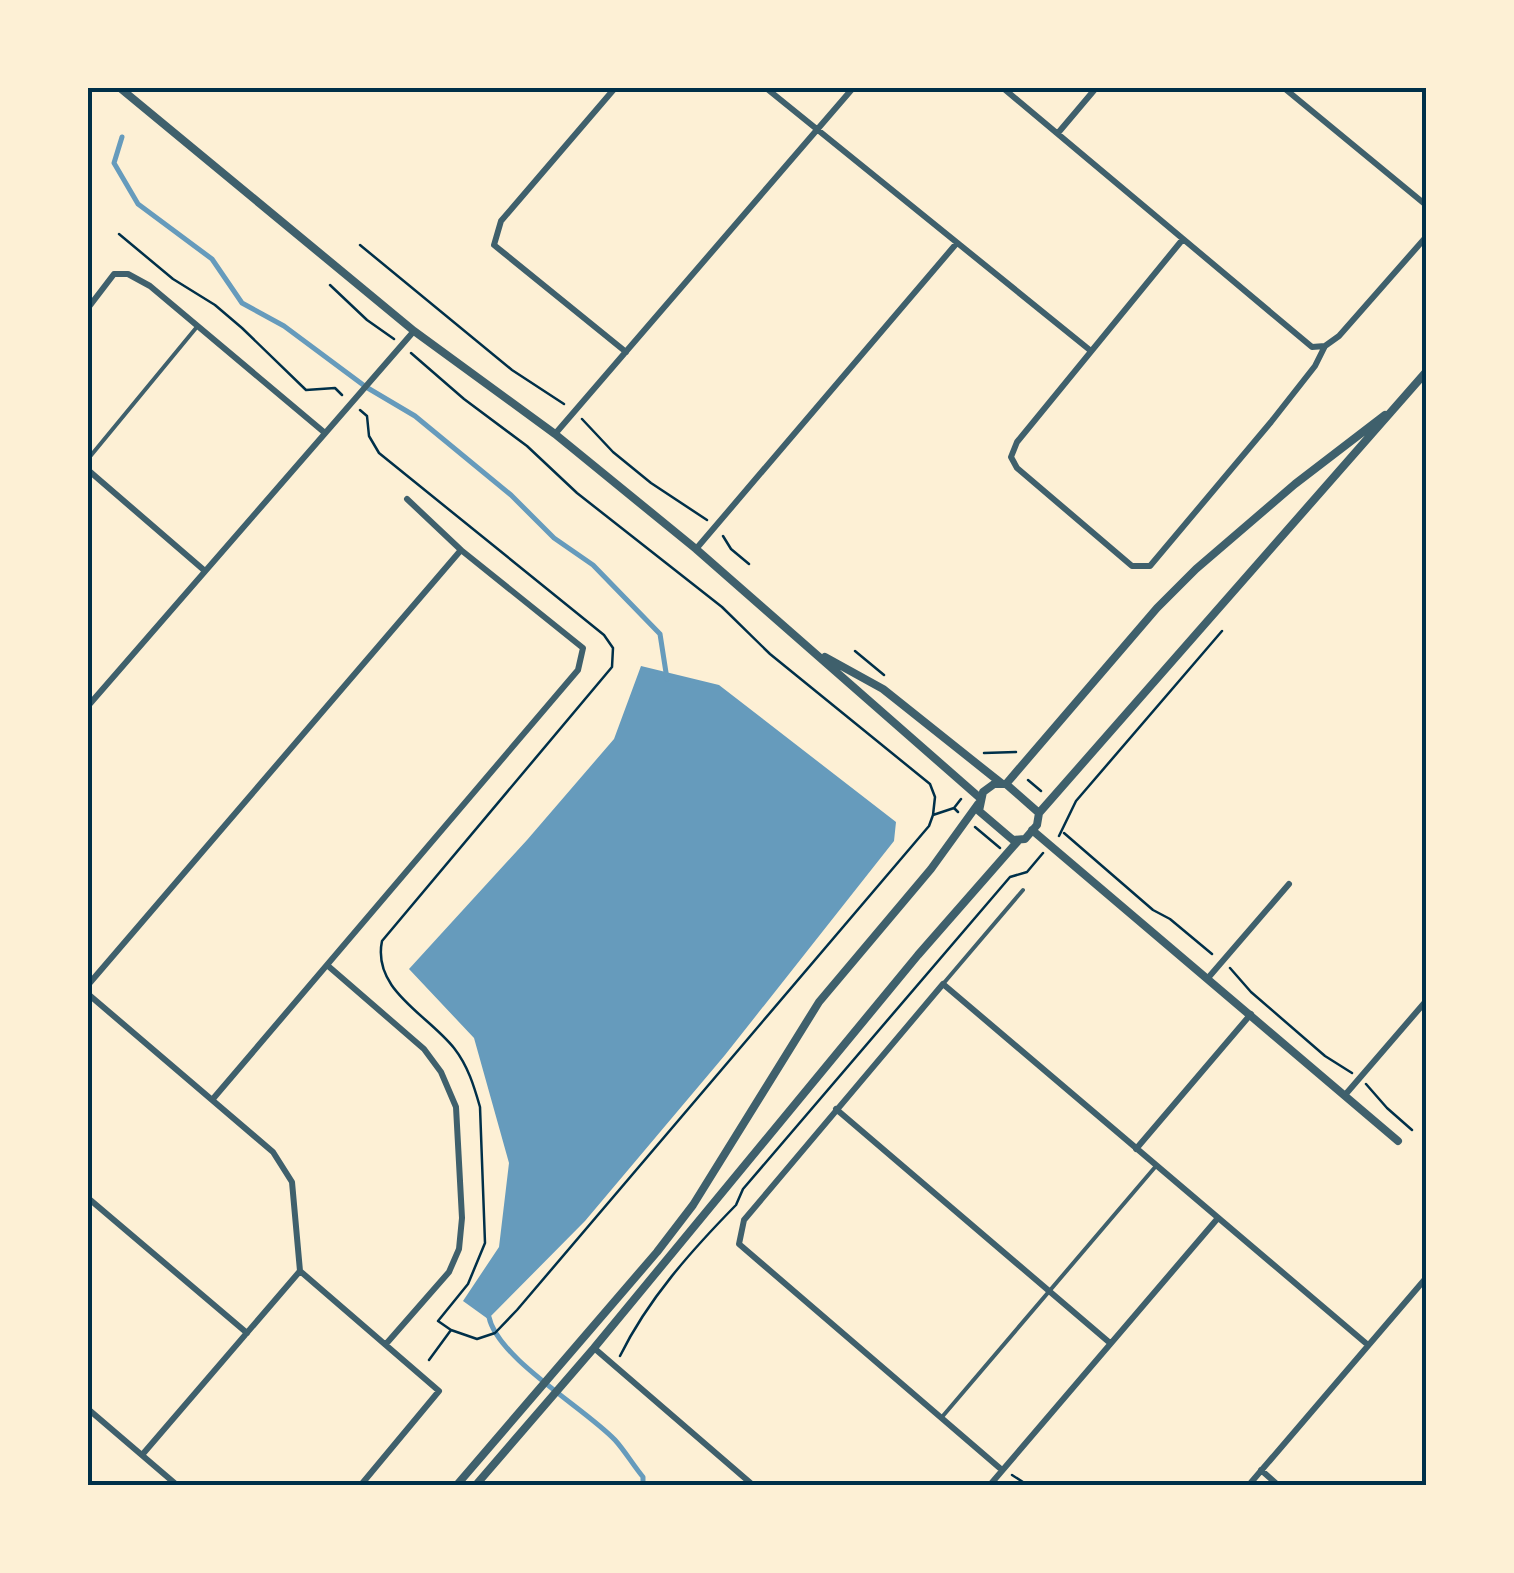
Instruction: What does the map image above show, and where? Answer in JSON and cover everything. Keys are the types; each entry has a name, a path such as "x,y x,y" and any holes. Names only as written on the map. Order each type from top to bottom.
{"street":[{"path":"120,88 414,331 555,434 696,549 979,801 982,816 1018,841"},
{"path":"616,88 500,221 494,246 626,352"},
{"path":"766,88 1091,351"},
{"path":"555,434 853,88"},
{"path":"1003,88 1312,348 1325,346"},
{"path":"1058,134 1096,88"},
{"path":"1288,89 1426,205"},
{"path":"1183,239 1016,442 1011,457 1017,468 1132,566 1150,566 1271,422 1315,366 1325,346 1426,237"},
{"path":"696,549 956,244"},
{"path":"88,308 114,274 128,274 150,286 325,433"},
{"path":"88,706 414,331"},
{"path":"475,1486 918,955 1032,830 1039,821 1039,813 1426,372"},
{"path":"456,1486 657,1252 720,1162 818,1002 930,870 988,787 1004,783 1017,771 1157,608 1196,569 1350,439 1394,408"},
{"path":"88,470 204,572"},
{"path":"212,1100 578,670 583,648 461,550 407,499"},
{"path":"88,984 461,550"},
{"path":"812,650 883,689 1039,813"},
{"path":"1032,830 1398,1140"},
{"path":"1208,978 1288,884"},
{"path":"327,965 424,1049 440,1072 456,1108 460,1249 449,1272 386,1344"},
{"path":"1002,1470 739,1244 744,1220 943,984 1368,1345"},
{"path":"88,994 273,1152 292,1182 300,1271 440,1391 360,1486"},
{"path":"1345,1095 1426,1002"},
{"path":"1136,1148 1250,1014"},
{"path":"836,1109 1110,1344"},
{"path":"88,1198 248,1333"},
{"path":"990,1486 1218,1218"},
{"path":"142,1455 300,1271"},
{"path":"1248,1486 1426,1278"},
{"path":"594,1348 754,1486"},
{"path":"88,1409 178,1486"},
{"path":"1261,1470 1280,1486"}],"lane":[{"path":"88,459 198,326"},
{"path":"943,984 1023,890"},
{"path":"942,1418 1156,1166"}],"path":[{"path":"119,234 242,328 306,390 335,388 367,416 369,436 379,454 604,635 613,648 612,667 382,941 379,956 386,980 456,1051 474,1085 480,1107 485,1243 477,1268 438,1320 451,1330 478,1340 494,1333 517,1310 929,826 935,796 930,784 770,654 722,608 577,493 402,345 366,320 330,285"},
{"path":"360,246 512,370 554,395 650,483 714,526 731,549 750,564"},
{"path":"1222,631 1076,800 1063,832 1153,910 1222,961 1324,1056 1360,1078 1412,1130"},
{"path":"998,755 1068,814"},
{"path":"934,814 954,808"},
{"path":"615,1366 643,1313 736,1205 744,1189 1010,877 1027,872"},
{"path":"430,1360 451,1330"},
{"path":"1002,1470 1030,1486"}],"water":[{"path":"641,666 719,685 896,822 894,841 725,1055 585,1221 488,1319 463,1301 499,1247 509,1163 474,1038 409,969 614,739"}],"waterway":[{"path":"122,137 114,163 138,204 212,259 242,303 284,326 366,387 415,416 511,495 554,538 593,565 660,634 667,679"},
{"path":"489,1317 496,1333 525,1366 615,1440 643,1477 643,1486"}]}
